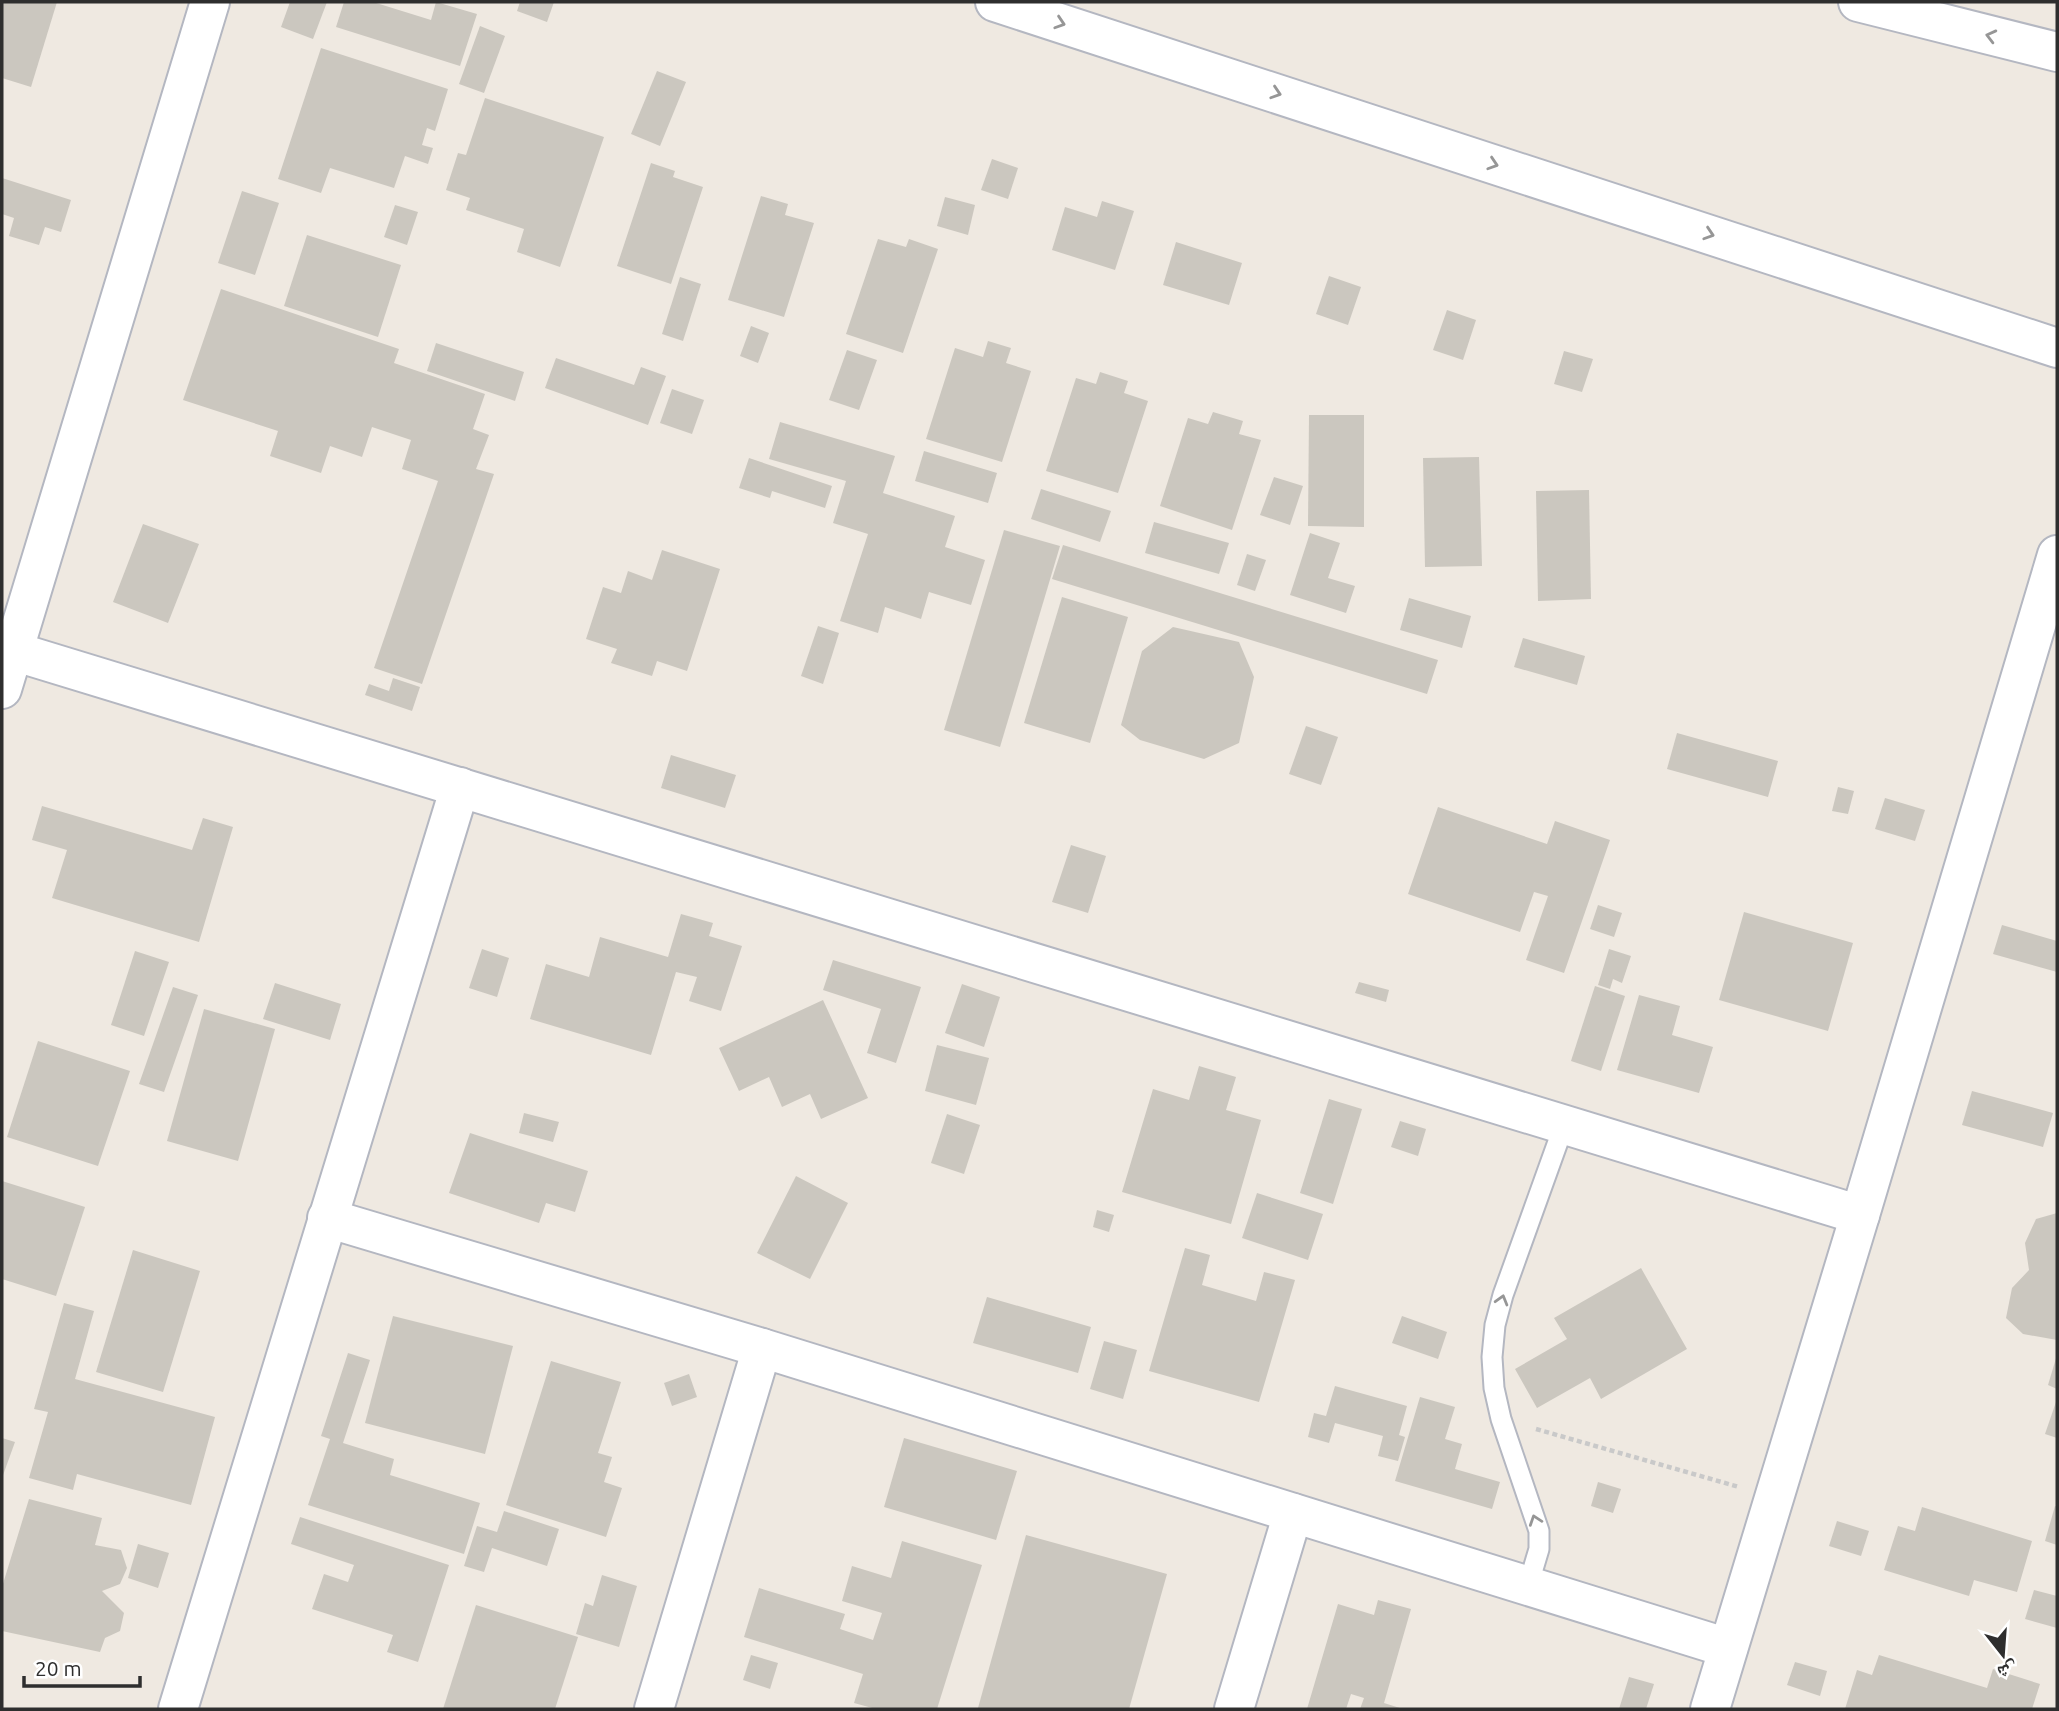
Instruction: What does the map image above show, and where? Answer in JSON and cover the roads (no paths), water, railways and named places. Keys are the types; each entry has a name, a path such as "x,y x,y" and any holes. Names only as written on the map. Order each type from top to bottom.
{"street":[{"path":"2,689 210,2"},
{"path":"995,2 2057,348"},
{"path":"1858,2 2057,52"},
{"path":"1710,1709 2057,555"},
{"path":"13,651 1860,1215"},
{"path":"178,1709 460,787"},
{"path":"327,1219 762,1348 1728,1648"},
{"path":"654,1709 762,1348"},
{"path":"1234,1709 1293,1513"}],"lane":[{"path":"1528,1586 1539,1549 1539,1531 1501,1419 1494,1388 1492,1357 1495,1325 1503,1294 1564,1125"}]}
